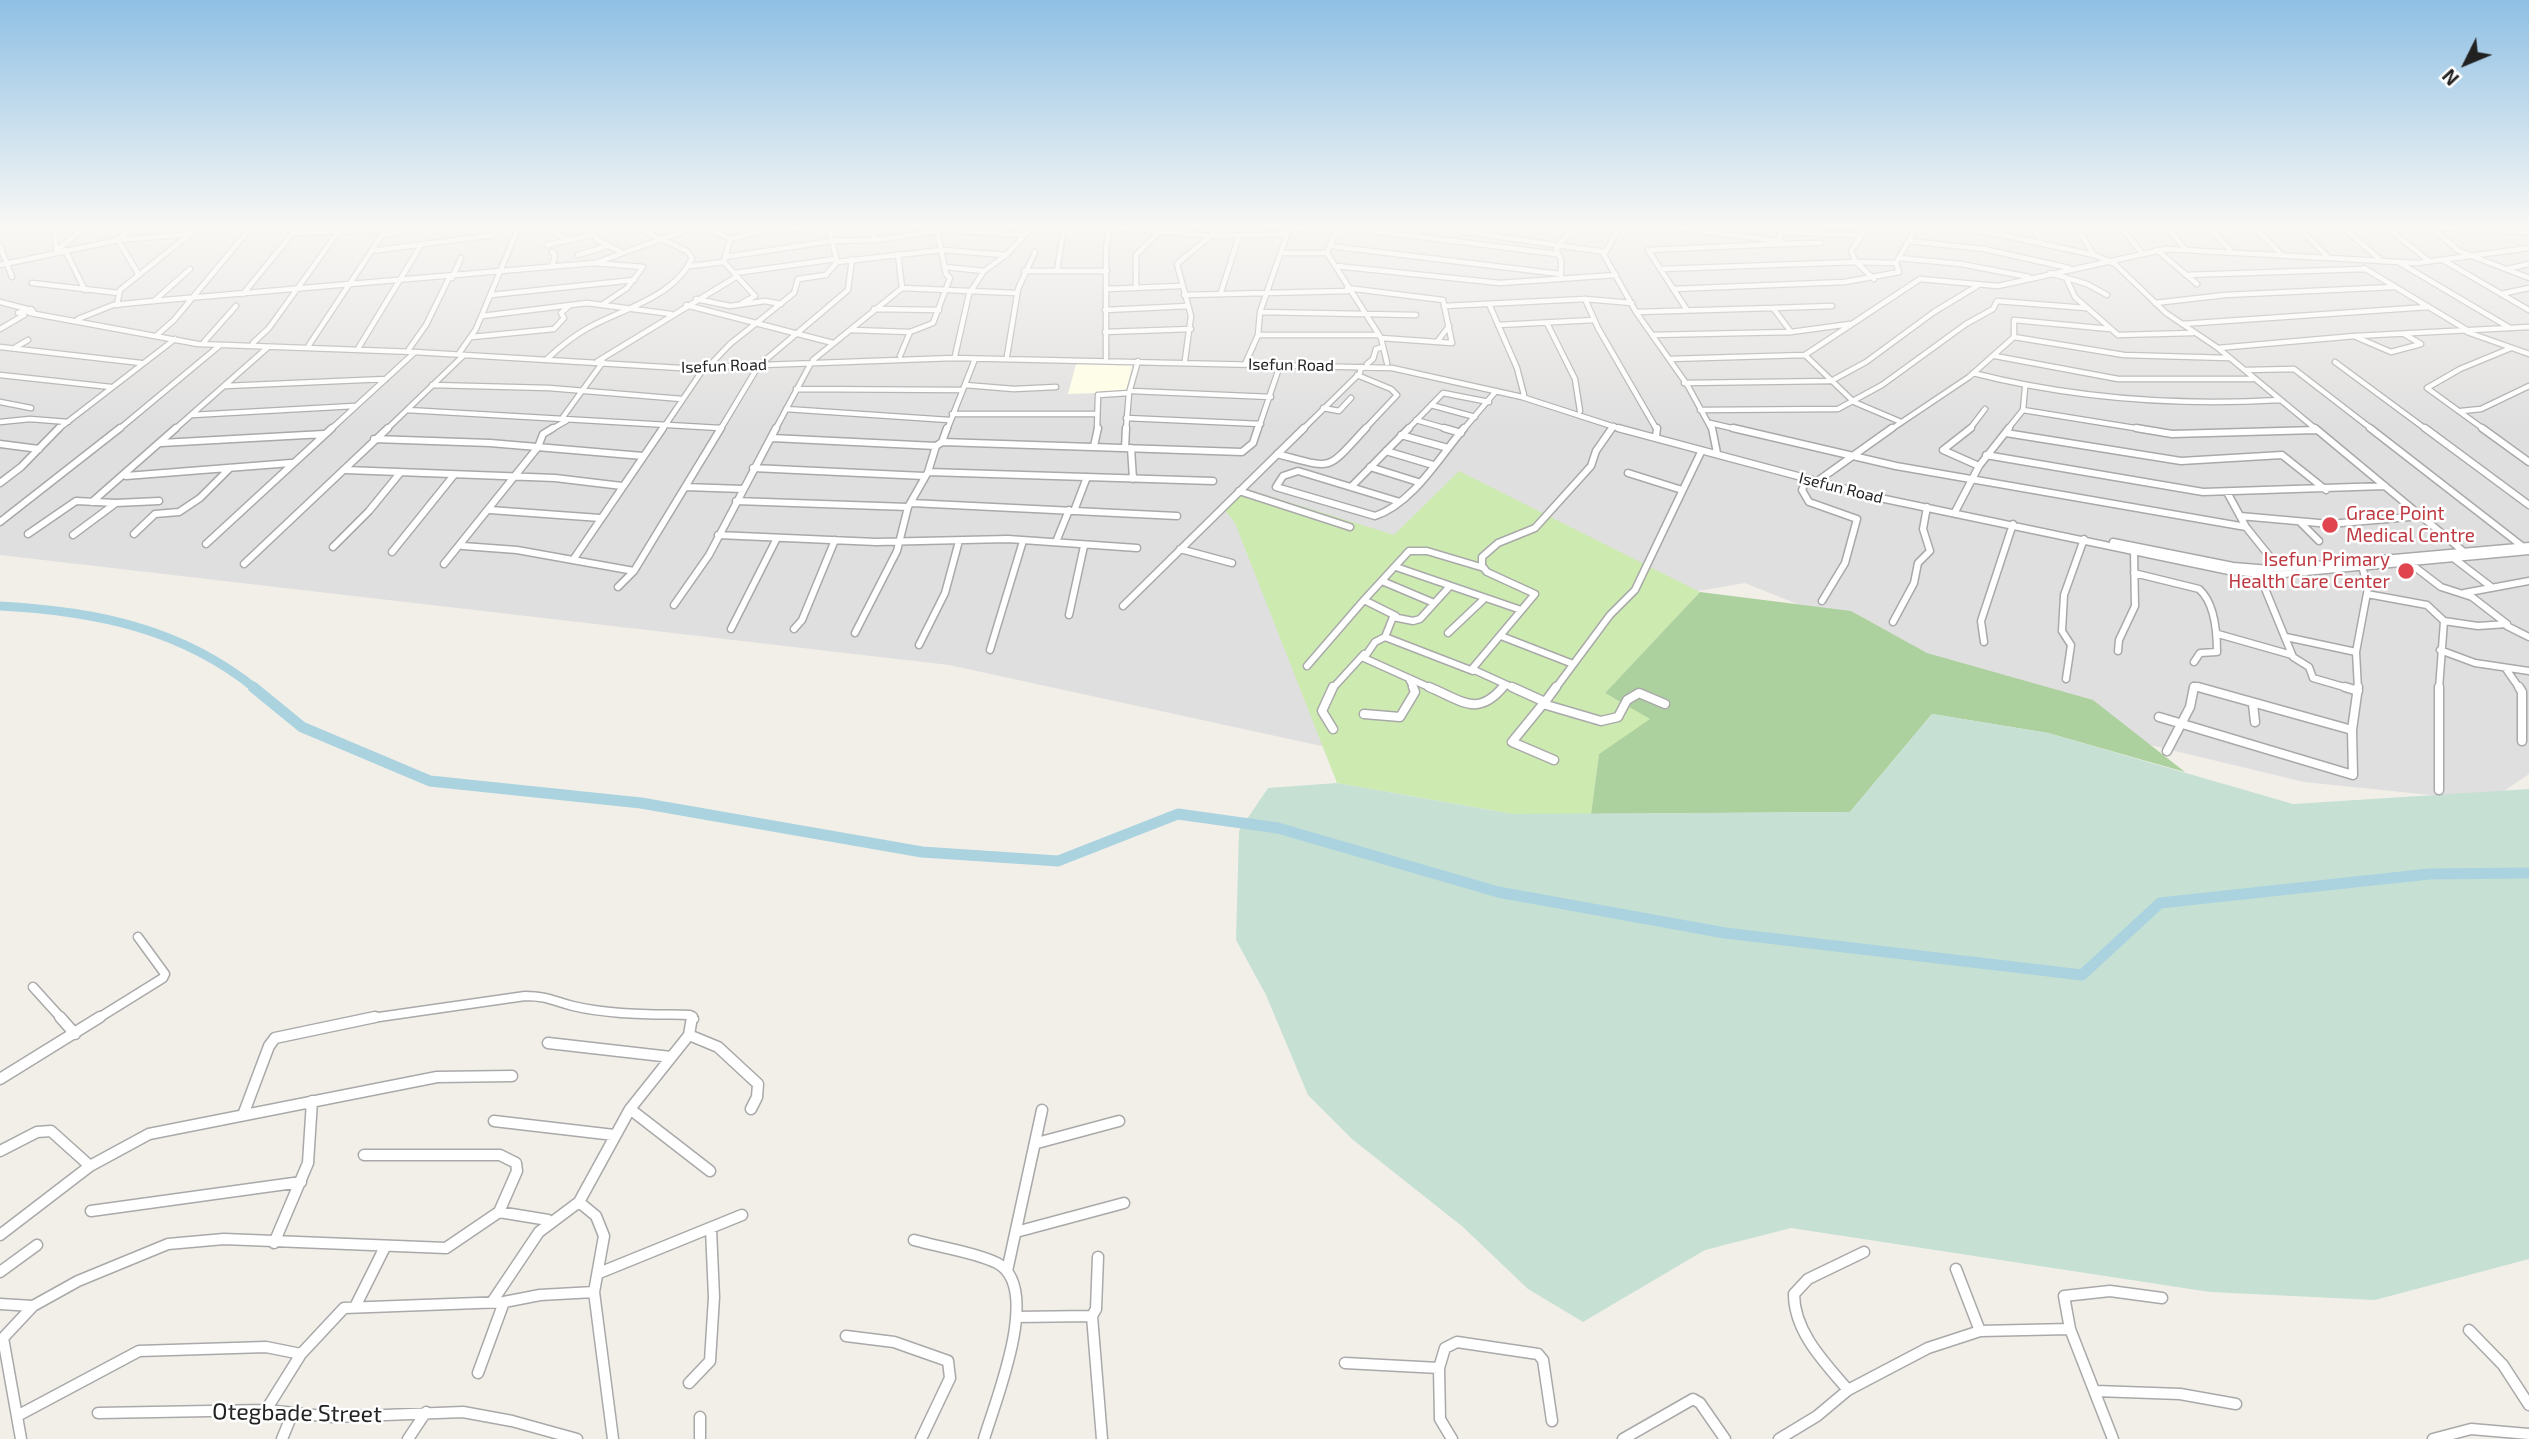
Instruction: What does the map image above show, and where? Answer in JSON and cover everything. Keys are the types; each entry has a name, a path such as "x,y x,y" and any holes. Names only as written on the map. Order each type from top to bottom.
{"street":[{"path":"117,305 119,293"},
{"path":"153,301 162,293"},
{"path":"157,335 197,293"},
{"path":"78,319 117,305 254,293"},
{"path":"253,343 270,328 291,293"},
{"path":"309,345 343,293"},
{"path":"359,347 391,293"},
{"path":"206,544 291,463 386,379 412,351 442,293"},
{"path":"244,564 346,470 373,439 407,410 462,354 491,295 509,293"},
{"path":"603,304 617,293"},
{"path":"548,358 569,339 655,293"},
{"path":"566,421 563,417 600,362 706,293"},
{"path":"741,304 755,296 753,293"},
{"path":"573,560 682,399 707,367 794,293"},
{"path":"618,587 634,571 761,364 844,293"},
{"path":"674,605 709,555 753,468 812,362 895,293"},
{"path":"850,330 910,332 933,323 947,293"},
{"path":"955,356 969,293"},
{"path":"1007,356 1015,293"},
{"path":"1106,358 1107,293"},
{"path":"1185,360 1191,329 1184,295 1207,293"},
{"path":"1246,362 1258,335 1260,312 1268,293"},
{"path":"1351,293 1379,336 1387,363"},
{"path":"1258,335 1379,336 1453,343 1441,298 1391,293"},
{"path":"1626,293 1710,423 1719,443 1717,453"},
{"path":"1676,293 1687,310"},
{"path":"1669,359 1778,358 1805,355 1896,293"},
{"path":"1684,383 1831,381 1858,367 1934,312 1965,293"},
{"path":"2074,293 2110,329 2125,336 2194,333"},
{"path":"2146,293 2182,324 2218,348 2463,551"},
{"path":"2155,303 2270,293"},
{"path":"2403,293 2467,330"},
{"path":"2452,293 2511,328"},
{"path":"2501,294 2505,293"},
{"path":"2501,294 2529,310"},
{"path":"696,299 718,304 765,301 781,304"},
{"path":"1444,306 1585,299 1632,303"},
{"path":"1585,299 1594,320 1657,429 1656,437"},
{"path":"1700,410 1831,410 1854,402 1966,324 1993,309 1997,300 2087,308"},
{"path":"0,304 26,312"},
{"path":"482,316 571,305 603,304 671,314"},
{"path":"706,311 718,304"},
{"path":"1489,304 1517,368 1524,394"},
{"path":"472,337 554,329 564,318 561,313 571,305"},
{"path":"686,305 793,335 833,343"},
{"path":"204,342 236,306"},
{"path":"1105,310 1188,306"},
{"path":"1637,312 1832,306"},
{"path":"2182,324 2428,307"},
{"path":"1773,308 1791,332"},
{"path":"874,309 939,310"},
{"path":"0,328 26,312"},
{"path":"0,328 26,312"},
{"name":"Isefun Road","path":"26,312 219,345 412,351"},
{"name":"Isefun Road","path":"26,312 204,342 359,347 707,367 975,359 1280,365 1387,363 1524,394 1656,437 1819,480 2208,562 2279,568 2526,546"},
{"path":"1260,312 1362,312 1416,316"},
{"path":"1499,325 1594,320"},
{"path":"1819,480 1848,456 1995,356 2014,337 2014,320 2110,329"},
{"path":"0,321 7,323"},
{"path":"1547,323 1579,388 1582,404 1580,411"},
{"path":"1652,335 1791,332 1851,323"},
{"path":"1437,342 1449,326"},
{"path":"2218,348 2355,336 2529,327"},
{"path":"1105,332 1191,329"},
{"path":"2460,330 2529,354"},
{"path":"900,356 910,332"},
{"path":"2355,336 2391,352 2421,344 2402,334"},
{"path":"2014,337 2124,355 2229,358"},
{"path":"2,480 68,422 174,339"},
{"path":"15,347 28,340"},
{"path":"0,522 82,462 149,402 219,345"},
{"path":"0,347 141,363"},
{"path":"92,502 125,476 268,347"},
{"path":"1124,606 1373,359 1376,349 1382,347"},
{"path":"2511,348 2460,369 2427,388 2529,462"},
{"name":"Isefun Road","path":"462,354 600,362"},
{"path":"1805,355 1854,402 1901,422"},
{"name":"Isefun Road","path":"812,362 900,356 1007,356 1364,365 1412,372 1555,406 1701,452 1806,480 1927,507 1956,510 2134,552 2259,574 2529,551"},
{"path":"1995,356 2119,379 2254,379"},
{"path":"855,633 901,541 910,515 910,505 975,359"},
{"path":"1133,479 1126,418 1138,361"},
{"path":"2335,362 2529,505"},
{"path":"772,438 1242,452 1254,443 1280,365"},
{"path":"2244,370 2294,369 2526,546"},
{"path":"1973,373 2025,387 2154,404 2281,400"},
{"path":"0,375 112,387"},
{"path":"1277,454 1324,466 1337,458 1397,395 1357,375"},
{"path":"224,386 386,379"},
{"path":"432,385 579,391 682,399"},
{"path":"2461,411 2481,409 2529,386"},
{"path":"796,389 1056,387"},
{"path":"1956,510 1986,455 2023,410 2025,387"},
{"path":"1351,487 1446,391 1489,402"},
{"path":"1400,502 1298,471 1283,476 1276,487 1375,516 1387,512 1400,502 1496,391"},
{"path":"1094,446 1099,423 1096,414 1099,394 1130,392 1271,397"},
{"path":"1324,408 1339,411 1351,398"},
{"path":"0,402 31,408"},
{"path":"1431,405 1475,417"},
{"path":"191,415 354,406"},
{"path":"786,409 951,417 1096,414"},
{"path":"1979,466 1943,450 1975,425 1985,409"},
{"path":"407,410 664,427 720,428"},
{"path":"2023,410 2172,433 2318,430"},
{"path":"1126,418 1261,424"},
{"path":"0,422 30,419 68,422"},
{"path":"1416,420 1461,433"},
{"path":"444,564 463,546 503,489 516,477 538,447 543,434 566,421"},
{"path":"1710,423 1848,456 1973,481 2246,527"},
{"path":"1484,568 1482,557 1498,543 1535,528 1591,467 1597,451 1614,426"},
{"path":"160,443 324,433"},
{"path":"2006,433 2181,461 2279,454 2326,490"},
{"path":"1401,435 1448,448"},
{"path":"373,439 538,447 643,456"},
{"path":"0,444 39,449"},
{"path":"1386,451 1433,465"},
{"path":"1554,760 1512,743 1511,739 1544,703 1610,615 1634,590 1701,452"},
{"path":"1986,455 2182,489 2227,492 2385,486"},
{"path":"125,476 291,463"},
{"path":"1370,467 1418,482"},
{"path":"134,534 155,514 180,512 200,498 230,468"},
{"path":"753,468 1213,481"},
{"path":"346,470 516,477 622,486"},
{"path":"333,547 369,511 400,473"},
{"path":"1628,473 1682,489"},
{"path":"392,552 454,475"},
{"path":"1056,542 1087,477"},
{"path":"1806,480 1802,490 1809,502 1857,519 1838,581 1822,601"},
{"path":"685,487 743,489"},
{"path":"1239,491 1350,527"},
{"path":"2227,492 2246,527 2279,568"},
{"path":"29,534 76,501 159,501"},
{"path":"736,501 1071,510 1177,516"},
{"path":"73,535 116,503"},
{"path":"1893,622 1914,583 1918,563 1930,551 1923,534 1923,517 1927,507"},
{"path":"490,510 600,518"},
{"path":"2240,516 2300,523 2360,523 2421,516"},
{"path":"2300,523 2319,541"},
{"path":"1984,642 1983,613 2013,524"},
{"path":"718,536 1023,541 1137,548"},
{"path":"731,629 777,538"},
{"path":"2066,679 2071,645 2062,631 2064,595 2081,554 2084,539"},
{"path":"794,629 802,620 835,540"},
{"path":"919,645 945,593 959,541"},
{"path":"990,650 1023,541"},
{"path":"463,546 634,571"},
{"path":"1069,615 1076,600 1076,570 1084,546"},
{"path":"1180,549 1232,564"},
{"path":"1307,666 1312,657 1342,629 1363,600 1414,549 1464,566 1484,568 1533,591 1534,596 1473,666 1474,671"},
{"path":"2118,651 2119,640 2134,606 2134,552"},
{"path":"2452,557 2490,586"},
{"path":"2407,561 2441,587 2475,599 2507,626 2529,637"},
{"path":"2158,717 2353,775 2352,730 2358,691 2356,652 2367,591 2362,566"},
{"path":"1396,567 1521,610"},
{"path":"2134,573 2204,592 2218,634 2217,652 2200,653 2194,662"},
{"path":"2259,574 2292,655"},
{"path":"1382,581 1434,603"},
{"path":"2464,593 2490,586 2529,581"},
{"path":"1363,600 1396,616 1416,621 1450,586"},
{"path":"2367,591 2427,604 2444,621 2507,626"},
{"path":"1448,633 1484,599"},
{"path":"1334,729 1322,711 1325,702 1349,666 1385,637 1389,623 1396,616"},
{"path":"2439,790 2440,650 2444,621"},
{"path":"2218,634 2292,655 2309,667 2313,678 2358,691"},
{"path":"1501,636 1573,664"},
{"path":"1385,637 1474,671 1544,703 1606,721 1618,717 1627,700 1639,693 1665,704"},
{"path":"2286,638 2356,652"},
{"path":"2440,650 2506,669 2529,671"},
{"path":"1364,654 1366,661 1375,666 1477,706 1490,703 1504,686"},
{"path":"2506,669 2522,692 2522,741"},
{"path":"1364,714 1400,717 1415,692 1408,678"},
{"path":"2168,751 2182,725 2194,686 2352,730"},
{"path":"2253,704 2255,722"},
{"path":"0,1079 165,976 138,937"},
{"path":"33,988 75,1034"},
{"path":"243,1115 269,1046 275,1038 330,1026 480,1001 548,996 573,1006 690,1016 695,1019 689,1035 630,1109 579,1202 548,1220 520,1255 498,1302 478,1373"},
{"path":"689,1035 711,1041 758,1084 757,1097 751,1109"},
{"path":"548,1043 671,1057"},
{"path":"0,1235 90,1166 149,1134 438,1077 512,1076"},
{"path":"274,1243 301,1182 310,1152 312,1101"},
{"path":"630,1109 710,1171"},
{"path":"1007,1271 1037,1143 1042,1110"},
{"path":"494,1121 614,1135"},
{"path":"1037,1143 1119,1121"},
{"path":"0,1152 37,1132 51,1130 90,1166"},
{"path":"20,1439 19,1415 2,1342 7,1332 33,1307 78,1281 168,1244 223,1239 446,1248 499,1212 517,1171 516,1163 508,1156 364,1155"},
{"path":"91,1212 301,1182"},
{"path":"579,1202 596,1216 604,1237 594,1292 596,1326 613,1439"},
{"path":"1016,1232 1124,1203"},
{"path":"499,1212 548,1220"},
{"path":"599,1273 742,1215"},
{"path":"689,1383 706,1369 710,1361 714,1297 710,1229"},
{"path":"914,1240 985,1258 1007,1271 1019,1298 984,1439"},
{"path":"0,1272 37,1245"},
{"path":"355,1307 385,1247"},
{"path":"1847,1390 1798,1322 1792,1307 1793,1297 1799,1285 1864,1252"},
{"path":"1098,1257 1096,1309 1092,1315 1102,1439"},
{"path":"1956,1269 1980,1331"},
{"path":"2113,1439 2070,1329 2064,1296 2110,1291 2162,1298"},
{"path":"266,1410 301,1354 344,1308 498,1302 540,1295 594,1292"},
{"path":"0,1304 33,1307"},
{"path":"1016,1317 1092,1315"},
{"path":"1779,1439 1817,1416 1847,1390 1928,1348 1980,1331 2070,1329"},
{"path":"2469,1330 2503,1365 2529,1405"},
{"path":"846,1336 894,1342 948,1361 950,1378 921,1439"},
{"path":"1452,1439 1440,1419 1439,1368 1445,1348 1457,1342 1538,1354 1544,1360 1552,1421"},
{"path":"19,1415 139,1351 266,1347 301,1354"},
{"path":"1345,1363 1439,1368"},
{"path":"2096,1391 2180,1394 2236,1404"},
{"path":"1623,1439 1693,1399 1700,1403 1726,1439"},
{"name":"Otegbade Street","path":"98,1413 266,1410 292,1417 463,1412 577,1439"},
{"path":"408,1439 426,1412"},
{"path":"282,1439 292,1417"},
{"path":"700,1417 700,1439"},
{"path":"2433,1439 2471,1429 2529,1434"}],"shaded area":[{"path":"0,293 2529,293 2529,774 2489,801 2304,782 2138,742 1745,583 1675,595 1501,785 949,665 0,555"},
{"path":"1133,363 1126,392 1068,394 1076,364"},
{"path":"1932,714 2048,733 2293,804 2529,789 2529,1259 2375,1300 2210,1292 1791,1228 1705,1250 1583,1322 1528,1289 1463,1227 1352,1139 1308,1095 1266,995 1236,940 1239,831 1268,788 1337,783 1513,814 1850,812"}],"green space":[{"path":"1459,471 1700,592 1605,693 1651,719 1599,754 1591,814 1513,814 1337,783 1235,523 1221,505 1247,489 1394,535"},
{"path":"1700,592 1851,611 1927,653 2093,700 2185,772 2048,733 1932,714 1850,812 1591,814 1599,754 1650,719 1605,693"}],"waterway":[{"path":"0,606 69,612 135,626 198,651 256,689"},
{"path":"253,687 302,727 430,781 641,803 922,852 1058,861 1178,814 1278,828 1498,892 1725,933 2082,975 2160,903 2429,874 2529,873"}],"place":[{"name":"Grace Point Medical Centre","path":"2330,525"},
{"name":"Isefun Primary Health Care Center","path":"2406,571"}]}
